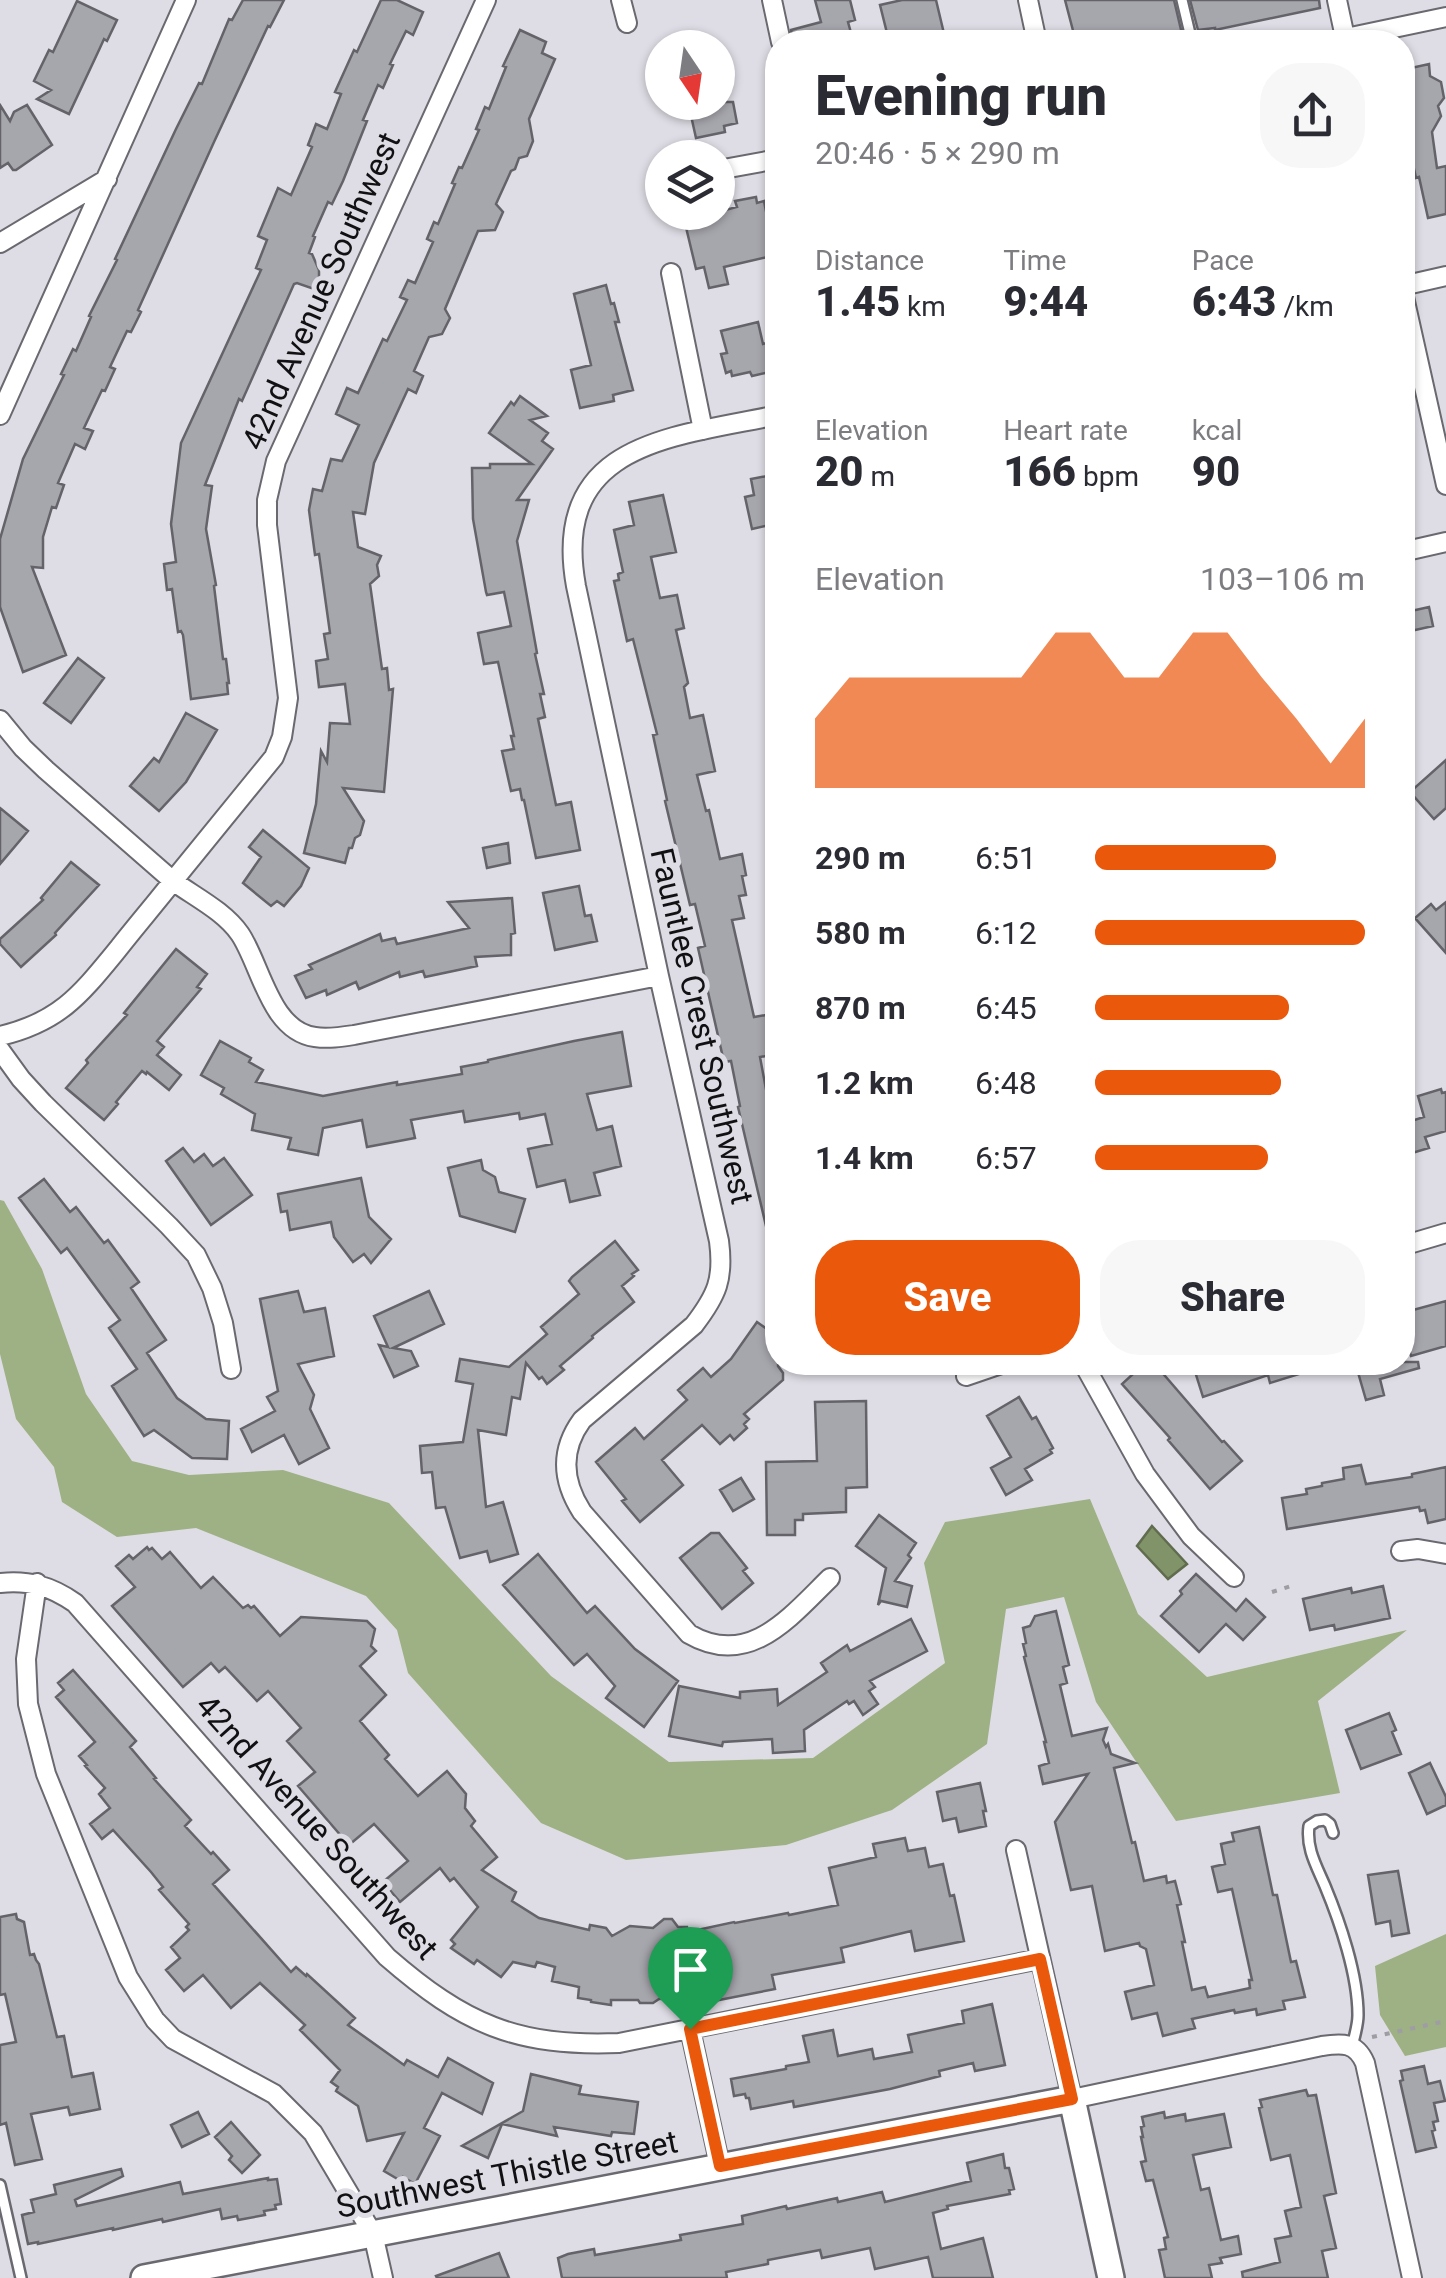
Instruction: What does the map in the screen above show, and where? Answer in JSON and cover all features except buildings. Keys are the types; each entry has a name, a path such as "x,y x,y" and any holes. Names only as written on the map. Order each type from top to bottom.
{"main road":[{"name":"Southwest Thistle Street","path":"144,2278 1072,2099"},
{"path":"1072,2099 1112,2278"}],"street":[{"path":"0,414 186,0"},
{"name":"42nd Avenue Southwest","path":"0,1036 48,1019 80,995 274,757 282,737 288,698 268,525 269,483 486,0"},
{"path":"621,0 626,24"},
{"path":"772,0 778,30"},
{"path":"1028,0 1034,30"},
{"path":"1337,0 1339,30"},
{"path":"1389,30 1446,17"},
{"path":"735,167 765,161"},
{"path":"0,243 108,179"},
{"path":"671,273 703,430 765,418"},
{"path":"1415,284 1446,276"},
{"path":"1415,346 1446,485"},
{"name":"Fauntlee Crest Southwest","path":"703,430 640,447 604,470 588,488 578,514 572,565 659,976 720,1240 722,1265 716,1290 694,1325 582,1420 572,1434 566,1457 567,1476 572,1497 582,1512 689,1634 705,1643 724,1646 756,1640 788,1619 830,1578"},
{"path":"1415,549 1446,542"},
{"path":"0,720 46,770 173,881 228,920 242,936 283,1018 296,1031 311,1037 354,1035 659,976"},
{"path":"0,1050 20,1080 196,1256 223,1323 231,1369"},
{"path":"1415,1242 1446,1233"},
{"path":"1090,1375 1145,1474 1192,1536 1234,1577"},
{"path":"1401,1551 1418,1549 1446,1554"},
{"path":"0,1583 37,1583 26,1659 28,1704 46,1774 128,1978 154,2020 173,2038 274,2094 313,2132 373,2234 383,2278"},
{"name":"42nd Avenue Southwest","path":"37,1583 75,1603 94,1623 386,1957 426,1991 506,2033 541,2041 620,2043 1040,1959"},
{"path":"1016,1850 1072,2099"},
{"path":"690,2029 720,2166"},
{"name":"Southwest Thistle Street","path":"1072,2099 1322,2046 1352,2046"},
{"path":"1352,2046 1365,2063 1412,2278"}],"lane":[{"path":"1182,0 1189,30"},
{"path":"1333,1833 1325,1820 1309,1826 1311,1856 1340,1929 1356,1989 1358,2020 1352,2046"},
{"path":"0,2185 21,2278"}],"path":[{"path":"1272,1592 1294,1585"},
{"path":"1372,2037 1446,2021"}],"shaded area":[{"path":"0,1200 42,1269 86,1394 132,1461 189,1475 283,1470 389,1503 551,1676 669,1762 813,1758 945,1663 924,1563 945,1522 1090,1499 1138,1614 1207,1677 1407,1630 1318,1701 1340,1793 1176,1821 1096,1702 1064,1597 1006,1609 987,1744 892,1810 786,1845 626,1860 541,1823 408,1673 397,1630 366,1596 196,1528 117,1537 62,1502 54,1467 16,1419 0,1354"},
{"path":"1152,1526 1187,1564 1168,1579 1137,1546"},
{"path":"1446,1934 1446,2047 1405,2056 1380,2015 1375,1966"}],"route":[{"path":"1040,1959 1072,2099 720,2166 690,2029 1040,1959"}]}
